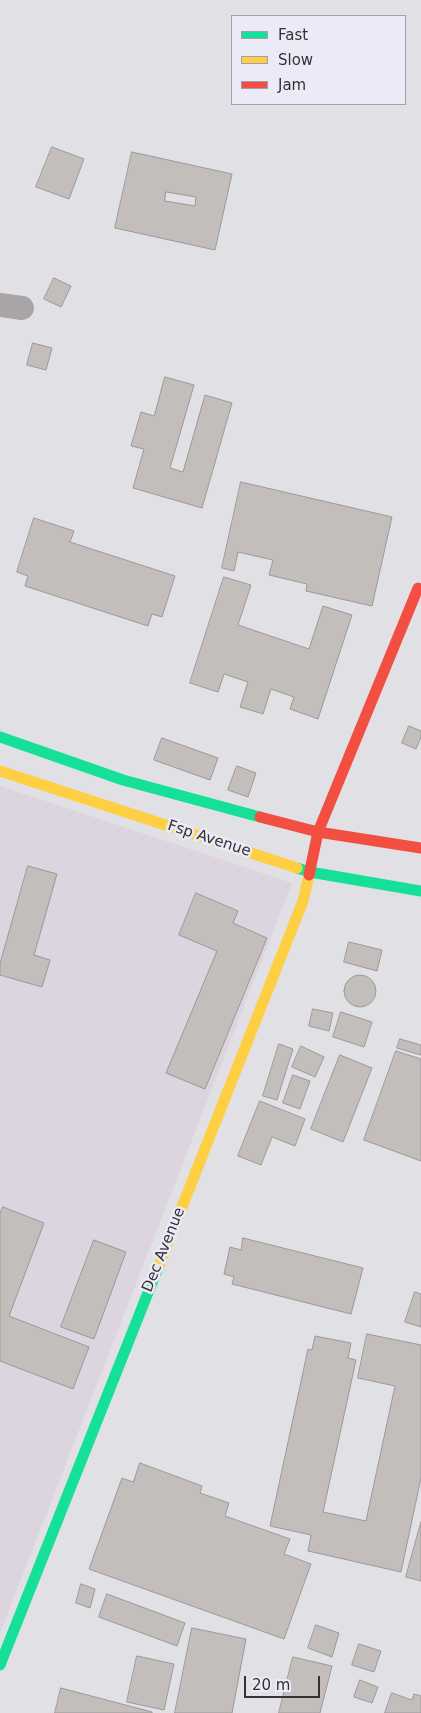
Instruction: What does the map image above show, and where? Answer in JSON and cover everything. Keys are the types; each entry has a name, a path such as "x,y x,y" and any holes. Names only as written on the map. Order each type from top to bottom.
{"street":[{"name":"Dec Avenue","path":"0,1665 303,901 318,832 418,588"},
{"path":"0,737 123,780 318,832 421,848"},
{"name":"Fsp Avenue","path":"0,771 310,872 421,891"}],"shaded area":[{"path":"0,786 292,883 0,1633"}],"building":[{"path":"52,147 84,159 69,199 36,187"},
{"path":"132,152 232,174 215,250 115,228","holes":["166,192 196,197 195,206 165,201"]},
{"path":"54,278 71,286 61,307 44,299"},
{"path":"33,343 52,348 46,370 27,365"},
{"path":"165,377 194,385 170,468 183,472 205,395 232,403 202,508 133,488 144,449 131,446 141,412 154,416"},
{"path":"241,482 392,517 372,606 306,591 307,584 269,575 273,560 238,552 234,571 222,568"},
{"path":"34,518 74,531 70,542 175,576 162,617 152,614 148,626 25,586 28,576 17,572"},
{"path":"224,577 251,585 238,625 309,649 323,606 352,615 318,719 290,709 294,697 271,689 263,714 240,707 248,682 224,674 218,692 190,683"},
{"path":"409,726 421,731 421,737 416,749 402,743"},
{"path":"162,738 218,758 210,780 154,760"},
{"path":"237,766 256,773 248,797 228,790"},
{"path":"28,866 57,874 34,955 50,960 42,987 0,975 0,964"},
{"path":"196,893 238,911 233,923 267,938 205,1089 166,1073 217,951 179,935"},
{"path":"349,942 382,950 377,971 344,962"},
{"path":"360,975 366,976 371,980 375,985 375,997 371,1002 366,1006 360,1007 354,1006 349,1002 345,997 344,991 345,985 349,980 354,976"},
{"path":"313,1009 333,1013 329,1031 309,1026"},
{"path":"341,1012 372,1022 364,1047 333,1037"},
{"path":"400,1039 421,1045 421,1055 397,1048"},
{"path":"279,1044 293,1049 277,1100 263,1096"},
{"path":"301,1046 324,1057 315,1077 292,1067"},
{"path":"396,1051 421,1059 421,1161 364,1140"},
{"path":"340,1055 372,1068 343,1142 311,1129"},
{"path":"293,1075 310,1081 300,1109 283,1103"},
{"path":"260,1101 305,1119 295,1146 272,1137 261,1165 238,1156"},
{"path":"3,1207 44,1223 9,1316 89,1347 73,1389 0,1361 0,1214"},
{"path":"243,1238 363,1268 351,1314 232,1284 234,1277 224,1274 230,1247 241,1250"},
{"path":"94,1240 126,1252 94,1339 61,1327"},
{"path":"415,1292 421,1294 421,1327 405,1322"},
{"path":"367,1334 421,1345 421,1478 401,1572 308,1551 311,1535 270,1526 308,1349 312,1350 315,1336 351,1343 348,1358 356,1360 323,1512 366,1521 395,1386 358,1378"},
{"path":"140,1463 202,1486 200,1493 229,1503 225,1516 290,1539 284,1554 311,1564 284,1639 89,1569 122,1478 133,1482"},
{"path":"421,1522 421,1581 406,1577"},
{"path":"81,1584 95,1589 90,1608 76,1603"},
{"path":"107,1594 185,1623 177,1646 99,1617"},
{"path":"316,1625 339,1633 332,1657 308,1648"},
{"path":"192,1628 246,1639 232,1713 175,1713"},
{"path":"359,1644 381,1651 374,1672 352,1665"},
{"path":"137,1656 174,1664 164,1710 127,1702"},
{"path":"293,1657 332,1666 320,1713 279,1713"},
{"path":"360,1680 378,1687 372,1703 354,1697"},
{"path":"61,1688 152,1712 152,1713 55,1713"},
{"path":"392,1693 412,1700 414,1694 421,1696 421,1713 385,1713"}],"traffic: fast":[{"path":"0,737 123,780 260,817"},
{"path":"297,868 310,872 421,891"},
{"path":"0,1665 159,1265"}],"traffic: slow":[{"path":"0,771 297,868"},
{"path":"159,1265 303,901 309,875"}],"traffic: jam":[{"path":"309,875 318,832 418,588"},
{"path":"260,817 318,832 421,848"}]}
